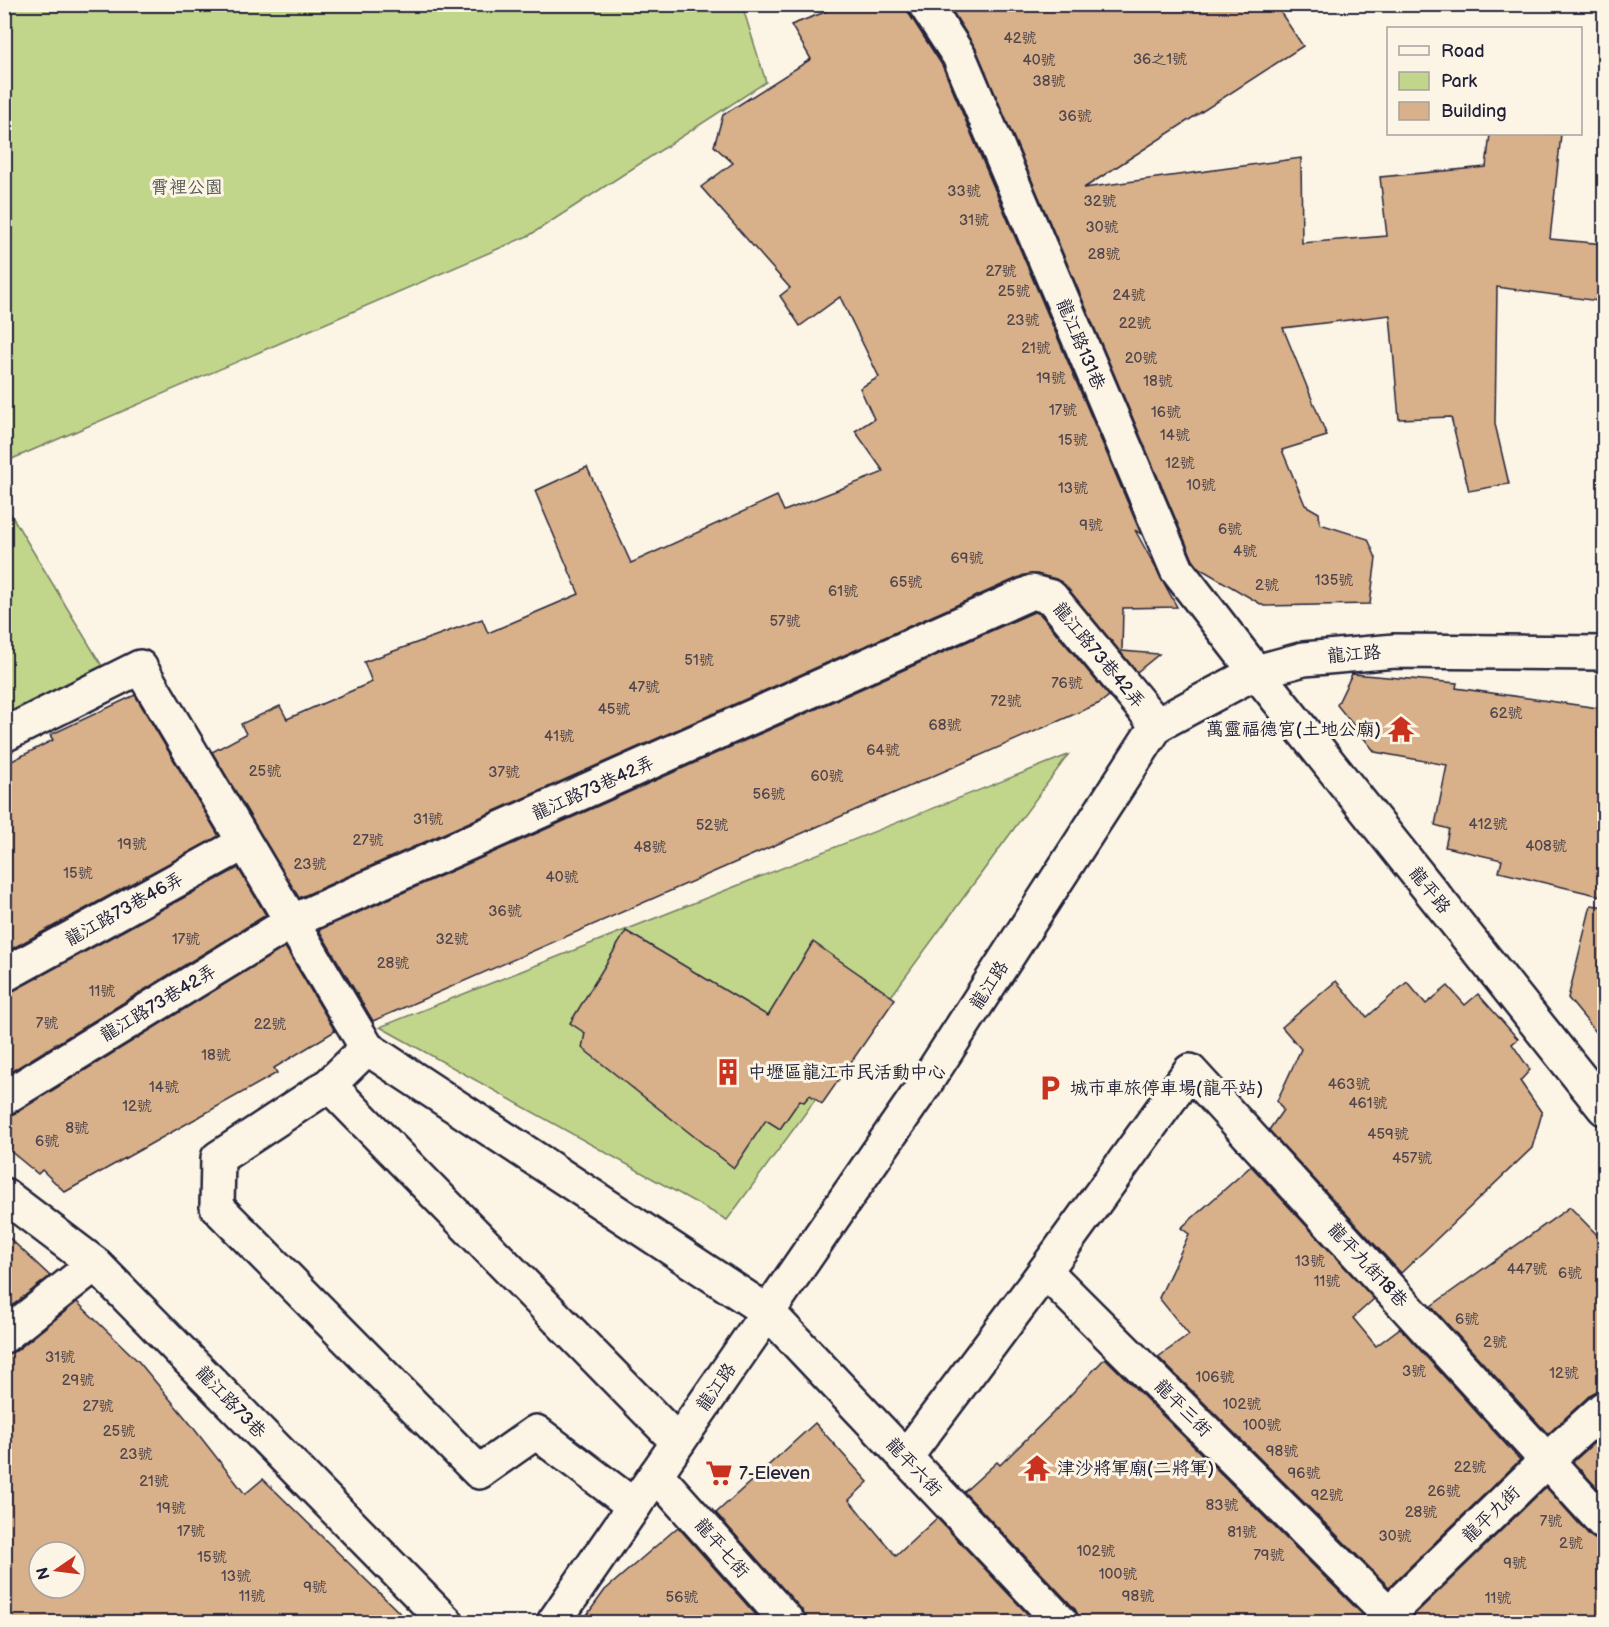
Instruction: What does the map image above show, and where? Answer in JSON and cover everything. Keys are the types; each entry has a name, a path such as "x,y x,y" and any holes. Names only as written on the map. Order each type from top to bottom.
{"street":[{"name":"龍江路131巷","path":"926,4 959,56 1177,570 1256,672"},
{"name":"龍江路73巷42弄","path":"4,1098 291,922 1032,592 1051,597 1157,725"},
{"name":"龍江路","path":"554,1623 922,1088 1157,725 1256,672 1304,659 1395,651 1605,652"},
{"path":"4,735 140,667 367,1048 329,1085 218,1158 217,1207 479,1472 536,1432 634,1506"},
{"name":"龍平路","path":"1256,672 1605,1108"},
{"name":"龍江路73巷46弄","path":"4,975 244,843"},
{"name":"龍平六街","path":"367,1048 768,1312 1061,1623"},
{"name":"龍平九街18巷","path":"1045,1270 1190,1071 1605,1523"},
{"path":"329,1085 678,1442"},
{"name":"龍江路73巷","path":"4,1195 95,1264 446,1623"},
{"path":"4,1336 95,1264"},
{"path":"905,1458 1045,1270"},
{"name":"龍平三街","path":"1045,1270 1389,1620"},
{"name":"龍平九街","path":"1389,1620 1547,1460 1605,1408"},
{"name":"龍平七街","path":"656,1474 788,1623"}],"green space":[{"name":"霄裡公園","path":"5,4 742,5 766,82 530,235 5,462"},
{"path":"4,503 105,671 4,720"},
{"path":"1068,755 727,1220 380,1027"}],"building":[{"path":"835,4 906,4 909,14 942,65 1141,534 1135,530 1177,607 1123,608 1122,651 1159,654 1137,672 1065,585 1056,579 1037,574 1024,575 299,898 212,752 246,734 241,724 280,706 287,719 372,682 364,662 482,619 488,633 579,594 535,491 587,467 631,563 777,496 784,511 884,472 855,431 874,419 860,388 879,377 840,297 800,326 780,296 790,288 701,187 733,163 714,146 723,115 811,59 791,25 825,12"},
{"path":"948,4 1275,4 1303,46 1084,188 1301,158 1302,243 1387,236 1380,177 1486,167 1490,135 1561,135 1550,239 1605,244 1605,302 1497,287 1495,424 1509,484 1469,491 1451,417 1399,419 1390,315 1283,328 1327,436 1282,450 1305,505 1319,513 1320,524 1368,539 1376,558 1370,604 1264,606 1199,568 1193,560 976,49"},
{"path":"1034,612 1040,614 1109,696 1100,703 373,1021 319,930"},
{"path":"1352,674 1457,683 1456,688 1605,709 1605,897 1499,872 1502,860 1445,847 1449,829 1435,825 1447,765 1375,752 1337,705"},
{"path":"135,695 219,836 4,953 4,765 53,740 50,735"},
{"path":"238,868 266,915 4,1076 4,994"},
{"path":"1591,905 1605,907 1605,1043 1568,998"},
{"name":"中壢區龍江市民活動中心","path":"626,931 768,1016 813,942 895,999 822,1104 810,1095 804,1102 800,1100 780,1129 766,1120 734,1168 582,1048 585,1033 570,1023"},
{"path":"285,947 335,1031 274,1068 277,1073 65,1192 42,1170 38,1174 4,1146 4,1117 14,1114"},
{"path":"1336,981 1367,1017 1407,982 1426,1004 1448,986 1465,1005 1478,994 1518,1039 1512,1044 1530,1070 1520,1081 1542,1113 1532,1148 1401,1273 1269,1130 1283,1110 1277,1101 1301,1049 1282,1027"},
{"path":"1251,1166 1374,1299 1353,1318 1376,1346 1400,1328 1520,1460 1389,1587 1158,1357 1189,1335 1159,1298 1189,1234 1181,1228"},
{"path":"1570,1207 1605,1243 1605,1390 1591,1394 1548,1434 1431,1306"},
{"path":"4,1233 50,1276 4,1312"},
{"path":"77,1302 139,1362 245,1494 263,1479 410,1623 4,1623 4,1354 16,1351"},
{"path":"1105,1358 1363,1615 1362,1623 1079,1623 1075,1609 964,1492 997,1462 1000,1465"},
{"path":"815,1423 868,1482 849,1500 896,1556 937,1518 1036,1623 806,1623 802,1610 716,1513"},
{"path":"1605,1433 1605,1496 1573,1462"},
{"path":"1546,1487 1590,1536 1598,1541 1605,1541 1605,1623 1415,1623 1414,1615"},
{"path":"678,1527 763,1623 581,1623 605,1590"}],"place":[{"name":"萬靈福德宮(土地公廟)","path":"1401,729"},
{"name":"中壢區龍江市民活動中心","path":"728,1072"},
{"name":"城市車旅停車場(龍平站)","path":"1050,1088"},
{"name":"津沙將軍廟(二將軍)","path":"1037,1468"},
{"name":"7-Eleven","path":"719,1473"}]}
